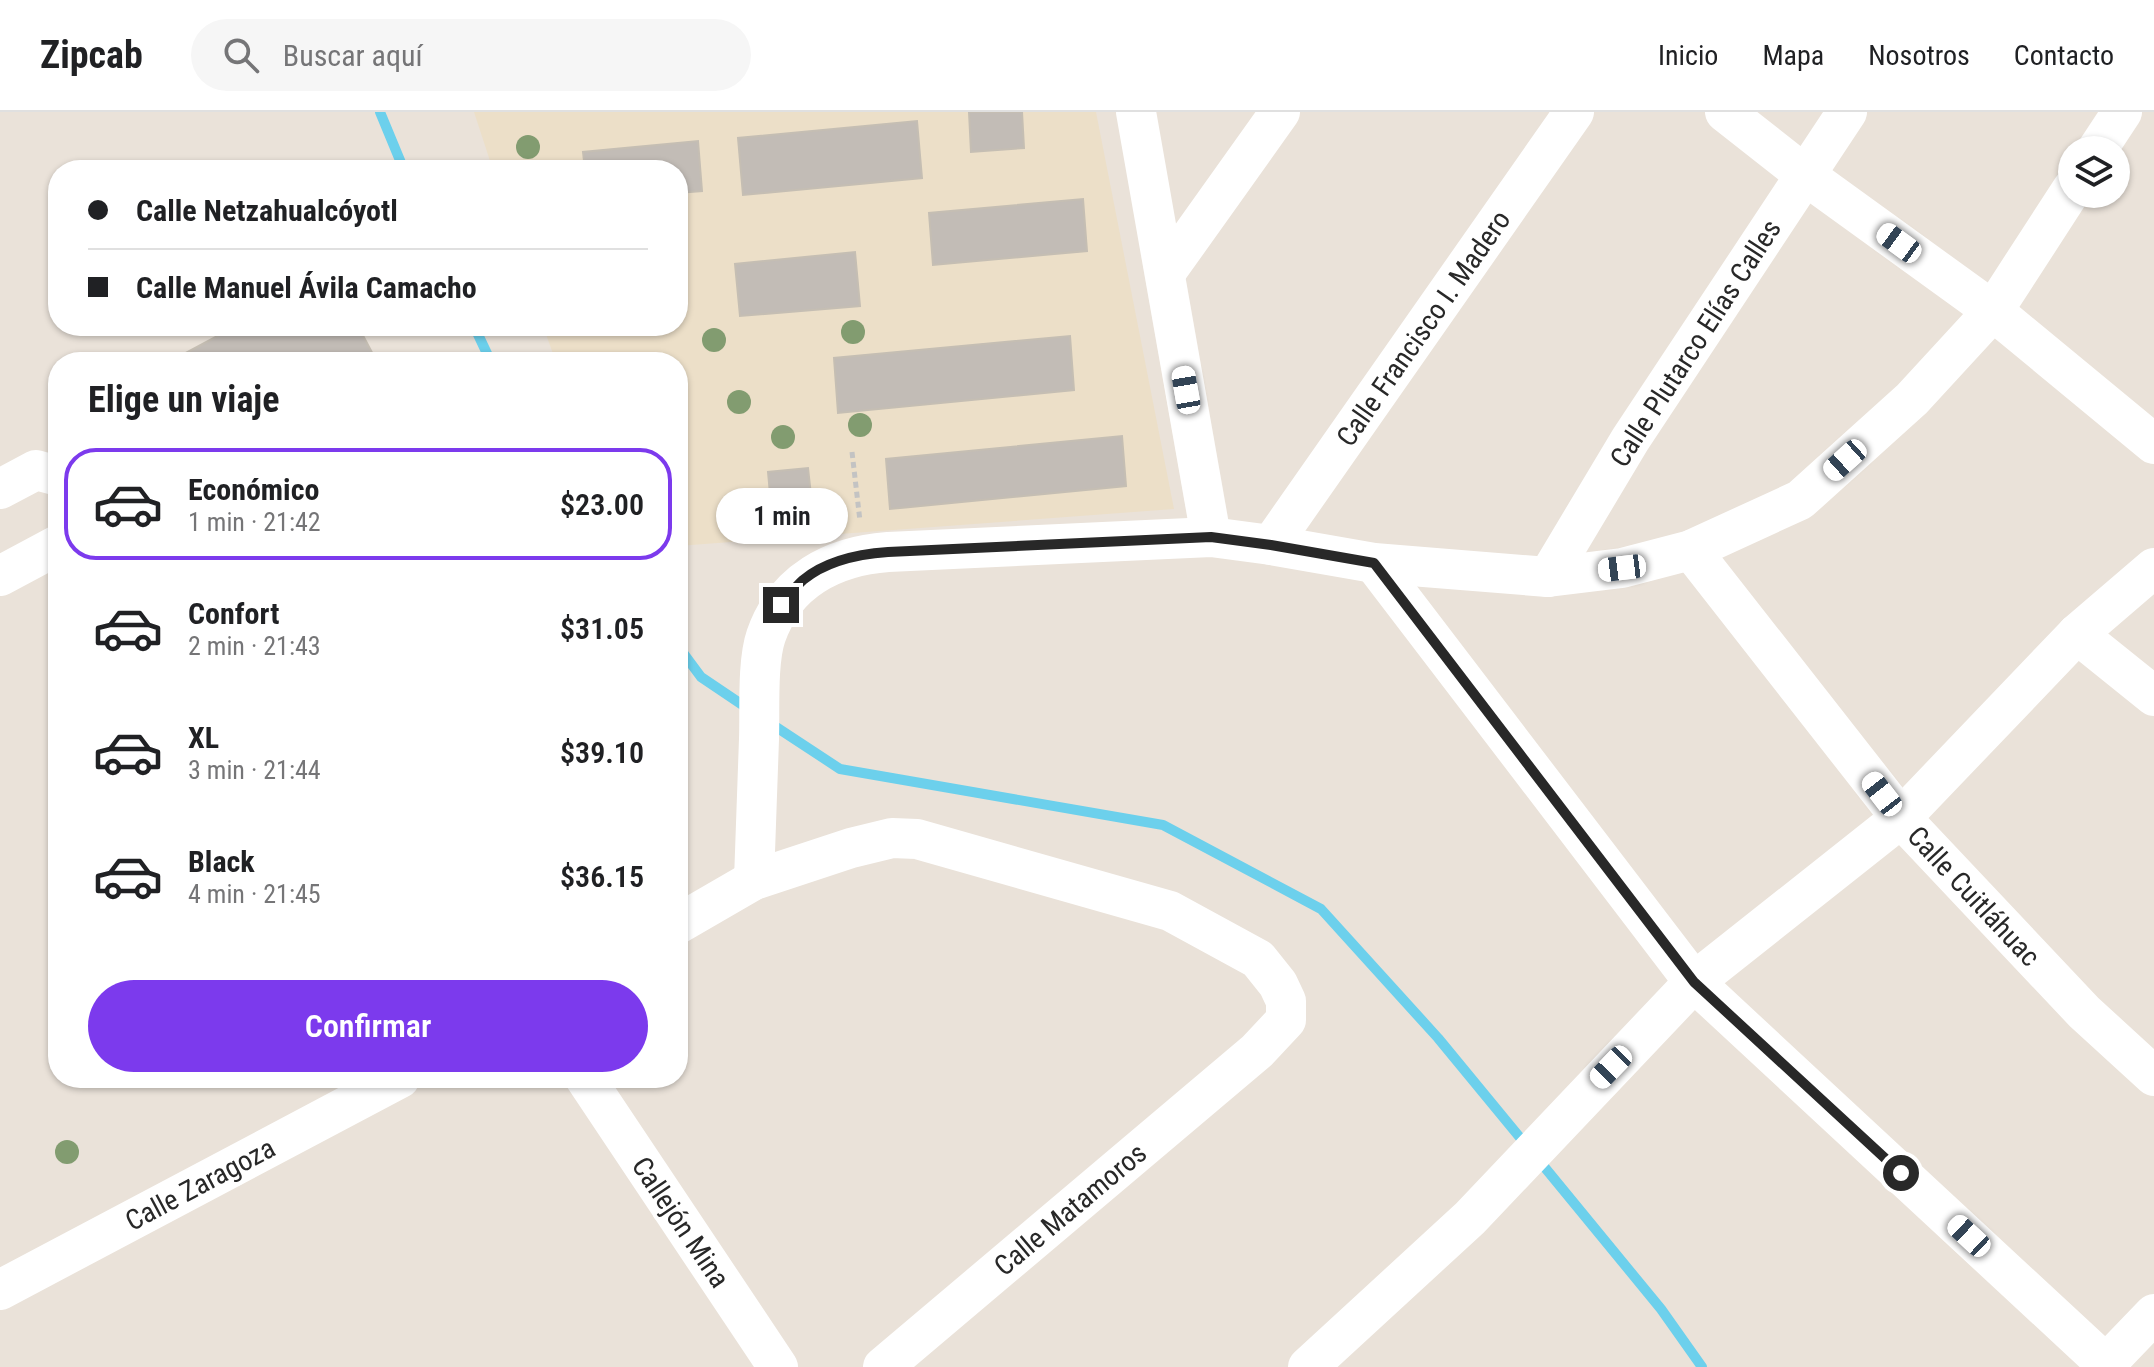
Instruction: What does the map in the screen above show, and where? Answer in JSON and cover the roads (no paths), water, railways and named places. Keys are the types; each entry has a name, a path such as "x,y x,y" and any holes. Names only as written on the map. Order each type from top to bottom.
{"street":[{"path":"1136,112 1211,537"},
{"path":"1166,272 1280,112"},
{"name":"Calle Francisco I. Madero","path":"1271,545 1574,112"},
{"path":"1725,112 1805,175 1993,311 2154,444"},
{"name":"Calle Plutarco Elías Calles","path":"1548,577 1630,440 1847,112"},
{"path":"2106,136 2122,112"},
{"path":"688,918 754,880 765,638 781,605 803,580 847,559 1211,537 1374,563 1548,577 1622,568 1691,550 1800,500 1912,399 1993,311 2060,208"},
{"path":"0,489 36,470 48,473"},
{"path":"0,576 48,550"},
{"name":"Calle Cuitláhuac","path":"1691,550 1901,818 2084,1012 2154,1076"},
{"path":"1374,563 1694,982 2107,1366 2154,1314"},
{"path":"1308,1367 1470,1218 1549,1131 1694,982 1901,818 2077,634 2154,568"},
{"path":"2077,634 2154,696"},
{"name":"Calle Matamoros","path":"754,880 892,838 917,839 1170,911 1258,959 1278,984 1286,1001 1286,1020 1257,1051 883,1367"},
{"name":"Calle Zaragoza","path":"0,1290 381,1088"},
{"name":"Callejón Mina","path":"592,1088 778,1367"}],"waterway":[{"path":"380,112 400,160"},
{"path":"479,336 486,352"},
{"path":"688,659 701,677 750,710"},
{"path":"770,723 840,769 1163,825 1321,909 1438,1038 1527,1146"},
{"path":"1537,1158 1661,1309 1702,1367"}]}
